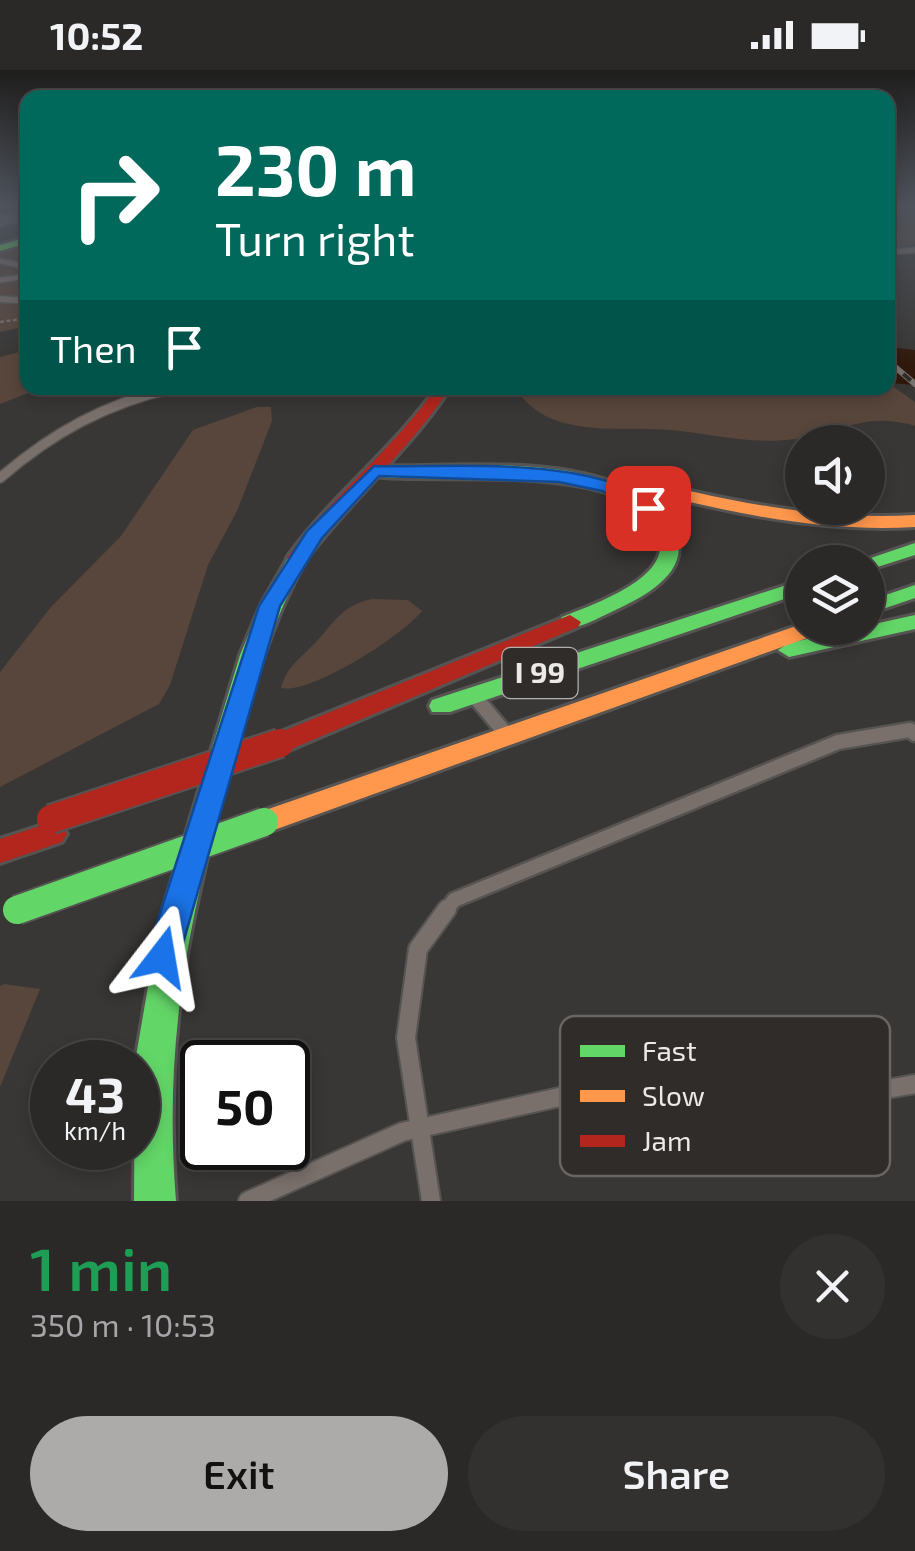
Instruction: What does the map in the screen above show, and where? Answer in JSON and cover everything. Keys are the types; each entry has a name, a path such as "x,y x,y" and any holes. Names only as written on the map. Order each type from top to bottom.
{"main road":[{"path":"155,1201 149,1154 148,1044 173,913 270,606 314,535 421,422 437,395"},
{"path":"374,471 420,466 561,468 800,522 853,526 915,521"},
{"path":"279,752 562,627 644,585 669,558 670,537 656,515 607,487 559,477 374,471"},
{"path":"885,558 915,548"},
{"name":"I 99","path":"0,851 52,826 279,752 411,715 785,592"},
{"path":"885,602 915,592"},
{"path":"678,676 915,622"},
{"path":"678,676 785,638"},
{"name":"I 99","path":"8,913 678,676"},
{"path":"0,836 52,826"}],"lane":[{"path":"0,478 44,439 89,414 151,395"},
{"path":"473,695 508,736"},
{"path":"431,1201 406,1038 418,949 454,900 838,742 910,730 915,734"},
{"path":"890,1089 915,1084"},
{"path":"248,1201 421,1128 560,1097"}],"shaded area":[{"path":"0,260 20,260 20,328 0,332"},
{"path":"895,348 915,350 915,385 895,384"},
{"path":"20,352 20,395 23,395 0,404 0,357"},
{"path":"895,388 915,402 915,426 882,421 785,425 785,439 779,440 586,427 546,416 521,395 895,395"},
{"path":"257,407 271,407 272,421 237,511 208,565 170,685 159,704 0,787 0,672 51,607 121,536 193,430"},
{"path":"408,600 422,611 396,635 355,662 295,688 281,688 292,666 336,619 360,602"},
{"path":"0,986 40,989 0,1087"}],"railway":[{"path":"895,367 915,384"}],"traffic: fast":[{"path":"374,471 535,474 618,491 649,508 668,534 671,550 665,565 638,590 570,622"},
{"path":"885,559 915,549"},
{"path":"155,1201 152,1083 156,1029 175,923 252,655 271,605 297,558"},
{"path":"885,602 915,591"},
{"path":"441,706 785,592"},
{"path":"789,650 915,622"},
{"path":"17,910 264,822"}],"traffic: slow":[{"path":"622,480 767,514 840,522 915,521"},
{"path":"264,822 785,638"}],"traffic: jam":[{"path":"297,558 438,395"},
{"path":"280,743 570,622"},
{"path":"51,819 280,743"},
{"path":"0,851 52,834"}],"route":[{"path":"162,957 270,606 290,568 314,535 374,471 582,480 630,496 648,508"}]}
